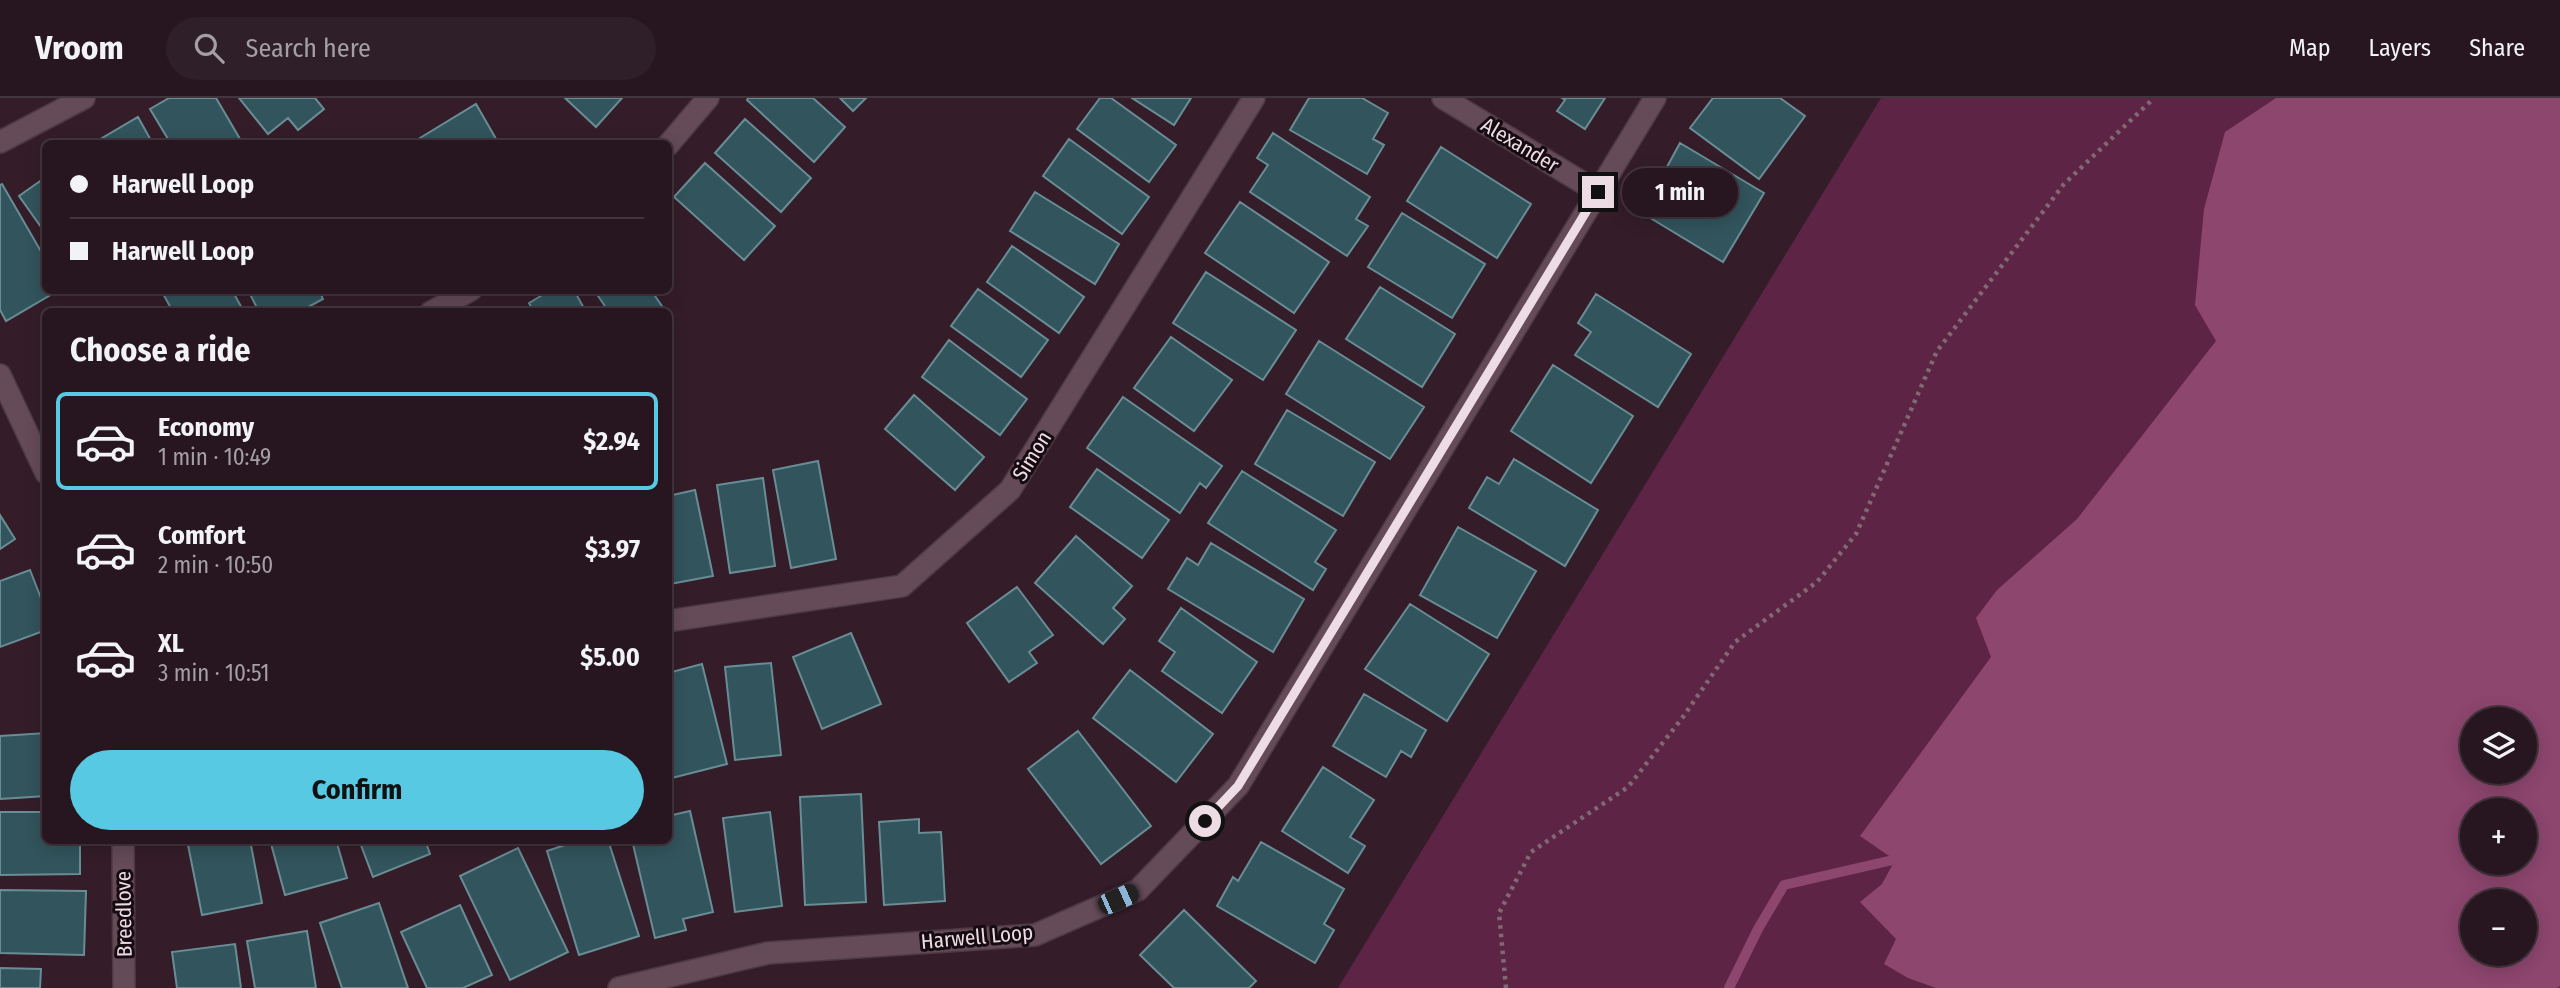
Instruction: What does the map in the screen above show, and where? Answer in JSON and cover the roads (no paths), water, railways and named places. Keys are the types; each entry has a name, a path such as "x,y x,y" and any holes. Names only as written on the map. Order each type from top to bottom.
{"street":[{"path":"0,142 84,98"},
{"path":"672,140 708,98"},
{"name":"Simon","path":"672,620 902,586 1010,490 1255,98"},
{"name":"Alexander","path":"1443,98 1598,192"},
{"name":"Harwell Loop","path":"620,988 768,953 1035,935 1138,890 1238,786 1655,98"},
{"path":"438,308 464,294"},
{"path":"0,375 42,464"},
{"name":"Breedlove","path":"123,844 124,988"}],"waterway":[{"path":"1729,988 1758,929 1784,885 1906,857"}]}
